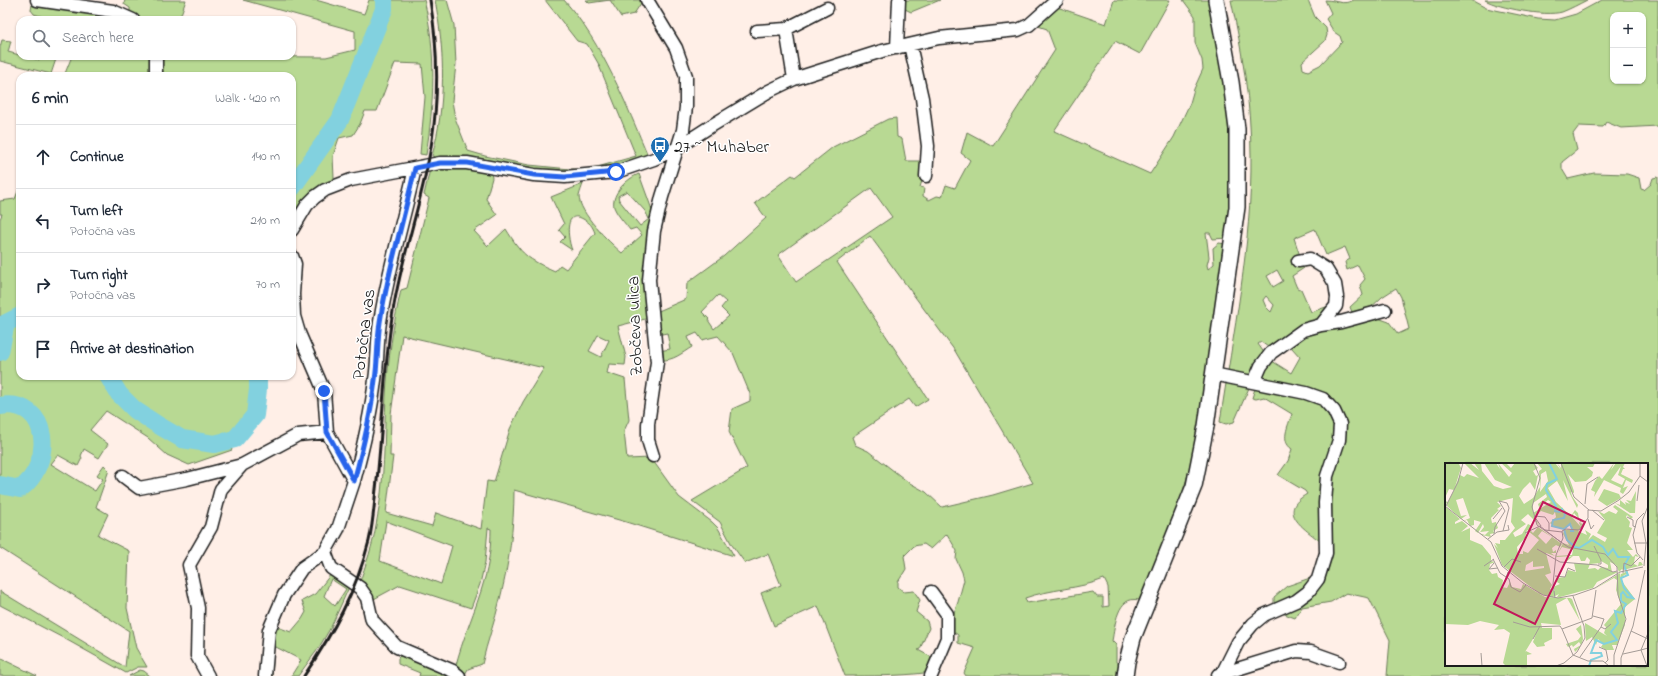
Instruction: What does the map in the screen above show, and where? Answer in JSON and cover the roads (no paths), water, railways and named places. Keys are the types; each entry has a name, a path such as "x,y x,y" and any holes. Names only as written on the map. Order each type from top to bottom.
{"street":[{"path":"37,0 113,11 124,16"},
{"name":"Zobčeva ulica","path":"647,0 676,48 686,76 686,107 683,130 662,197 654,231 649,280 657,362 648,424 648,440 653,456"},
{"path":"897,48 900,0"},
{"path":"296,223 307,205 315,196 325,190 351,180 440,163 467,163 534,175 565,177 616,172 654,159 676,149 769,91 794,79 897,48 939,38 1018,30 1029,25 1057,0"},
{"path":"1125,676 1127,662 1134,638 1194,486 1206,426 1237,207 1237,129 1231,82 1216,0"},
{"path":"757,31 786,29 827,8"},
{"path":"786,29 794,79"},
{"path":"910,45 922,98 928,146 926,176"},
{"path":"156,60 156,72"},
{"name":"Potočna vas","path":"265,676 269,630 284,595 302,568 325,552 338,529 354,481 368,423 375,379 381,316 391,264 415,168"},
{"path":"1298,261 1310,259 1326,269 1335,284 1337,297 1336,306 1321,325"},
{"path":"1254,382 1261,366 1271,353 1303,330 1341,322 1385,310"},
{"name":"Potočna vas","path":"296,323 324,391 327,432 354,481"},
{"path":"1213,374 1306,393 1323,399 1334,411 1340,424 1340,440 1327,476 1325,503 1326,553 1318,579 1308,592 1296,602 1264,615 1253,624 1238,642 1219,675"},
{"path":"123,476 139,488 187,479 242,466 298,435 327,432"},
{"path":"208,676 197,656 198,608 189,565 211,527 221,489 242,466"},
{"path":"325,552 331,568 360,588 367,598 372,620 397,647 453,671 459,676"},
{"path":"931,592 947,614 947,638 931,676"},
{"path":"1219,675 1296,651 1311,652 1339,662"}],"waterway":[{"path":"296,182 340,120 384,9 384,0"},
{"path":"0,352 6,323 16,318"},
{"path":"110,380 119,394 135,410 158,425 182,439 214,444 235,439 255,415 258,380"},
{"path":"0,406 17,406 29,412 38,422 42,436 42,450 38,465 31,478 20,489 0,485"}],"railway":[{"path":"304,676 325,644 342,612 364,560 369,541 378,467 387,355 393,311 402,268 424,183 432,140 436,105 437,70 435,35 430,0"}],"place":[{"name":"27 ~ Muhaber","path":"660,163"}]}
